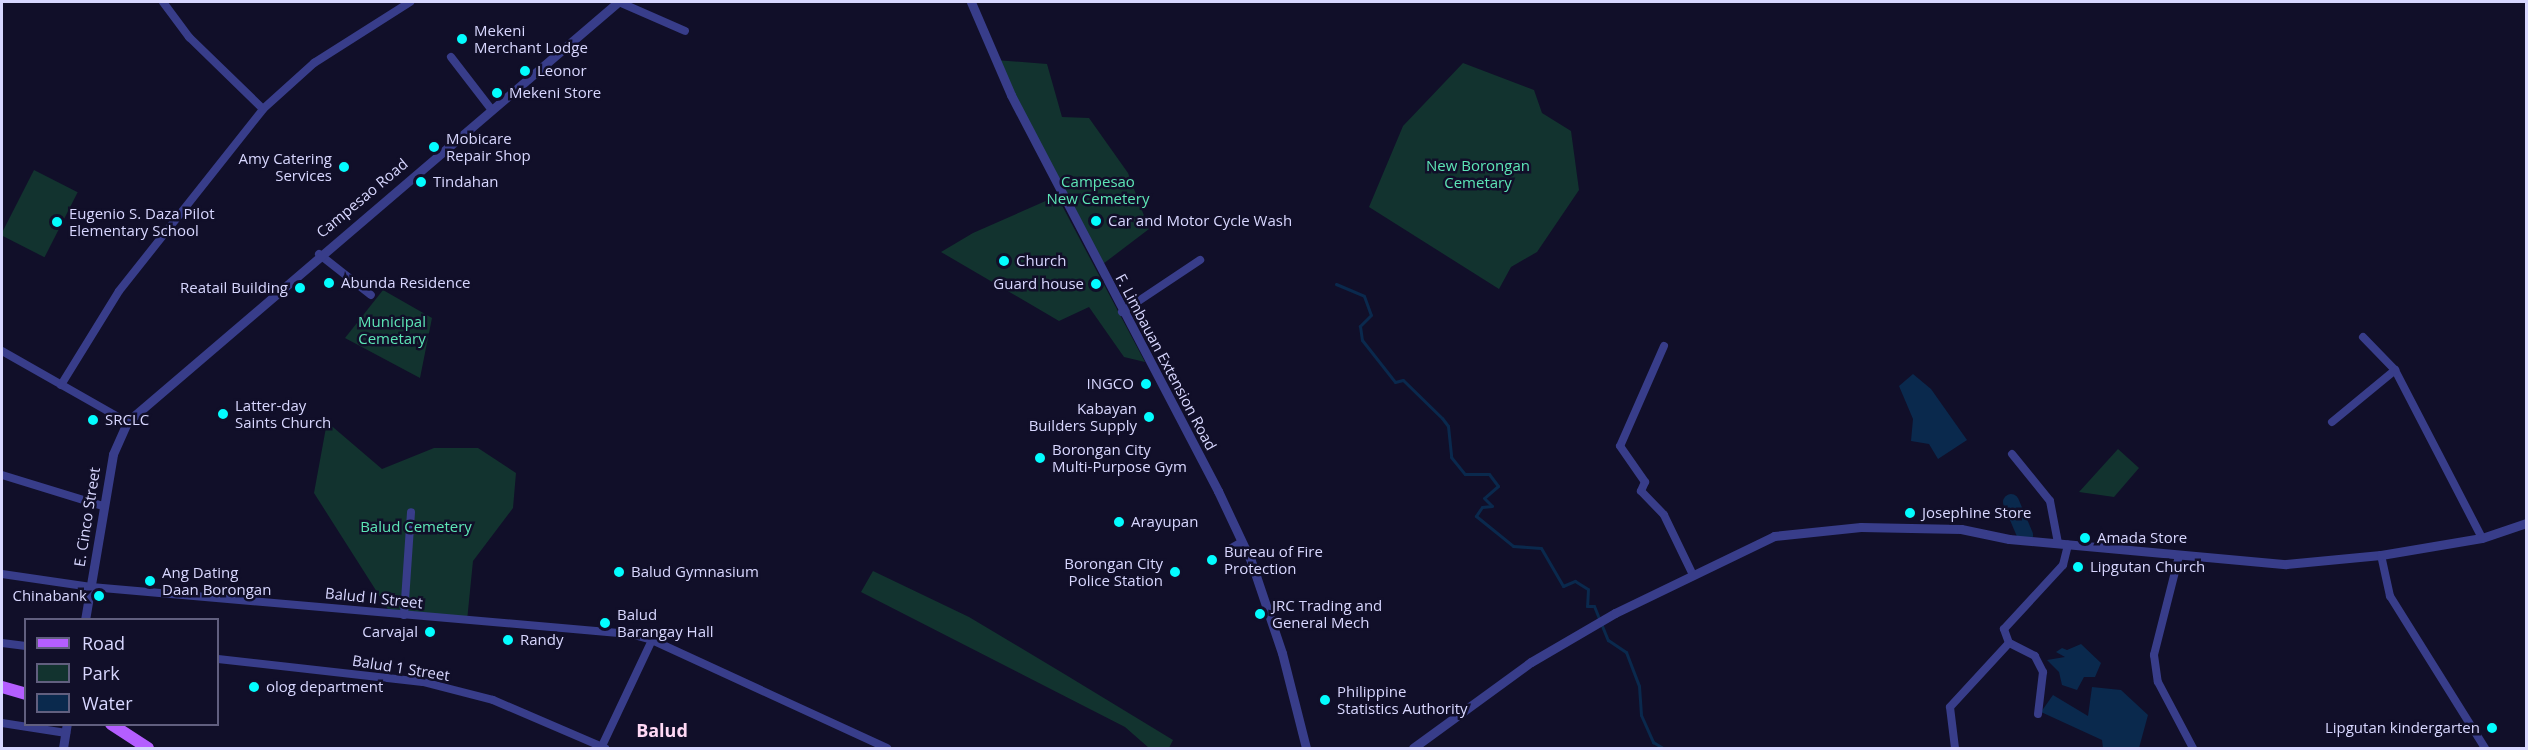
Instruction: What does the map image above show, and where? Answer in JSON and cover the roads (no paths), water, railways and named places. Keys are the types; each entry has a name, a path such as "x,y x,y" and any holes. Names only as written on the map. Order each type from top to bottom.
{"main road":[{"path":"2,687 24,692"},
{"path":"114,726 148,748"}],"street":[{"path":"163,2 189,38 263,109"},
{"path":"61,385 119,291 263,109 314,63 411,2"},
{"path":"619,2 685,31"},
{"name":"Campesao Road","path":"127,422 319,254 619,2"},
{"name":"F. Limbauan Extension Road","path":"971,2 1011,95 1242,542 1282,652 1306,748"},
{"path":"451,57 491,109"},
{"path":"319,254 371,294"},
{"path":"1122,312 1200,260"},
{"path":"2363,336 2395,370 2482,538"},
{"path":"1664,346 1620,446 1645,482 1641,491 1664,515 1692,573"},
{"path":"2,351 127,422"},
{"path":"2332,422 2395,370"},
{"name":"E. Cinco Street","path":"85,618 113,454 127,422"},
{"path":"2012,454 2050,501 2063,544 2063,565 2004,629 2009,644 2035,656 2043,672 2038,714"},
{"path":"2,475 103,506"},
{"path":"404,615 411,512"},
{"path":"1413,748 1514,674 1601,622 1692,573 1774,536 1861,527 1961,529 2063,544 2286,564 2381,555 2482,538 2526,523"},
{"path":"1228,550 1242,542"},
{"path":"2381,555 2390,596 2485,748"},
{"path":"2179,556 2154,655 2158,682 2193,748"},
{"name":"Balud II Street","path":"2,574 91,587 630,634 652,640 887,748"},
{"path":"602,748 652,640"},
{"path":"2,643 24,646"},
{"path":"1955,748 1950,707 2009,644"},
{"name":"Balud 1 Street","path":"219,659 423,682 494,700 602,748"},
{"path":"2,723 24,725"},
{"path":"34,726 67,729 63,748"}],"water":[{"path":"1913,374 1931,389 1967,440 1938,459 1929,444 1911,441 1913,419 1899,386"},
{"path":"2081,644 2101,663 2095,677 2084,677 2077,690 2062,685 2059,672 2047,660 2065,657 2056,652 2062,648 2067,650"},
{"path":"2092,687 2121,690 2148,715 2139,748 2103,748 2102,740 2041,712 2053,695 2088,716"}],"waterway":[{"path":"1336,284 1364,296 1371,315 1360,326 1362,340 1395,382 1403,380 1442,418 1448,426 1451,457 1465,474 1489,474 1498,486 1484,498 1492,506 1482,507 1476,516 1513,546 1541,548 1563,586 1575,581 1588,589 1587,606 1594,606 1608,640 1626,652 1639,686 1641,715 1653,742 1663,748"},
{"path":"2011,502 2025,535"}],"place":[{"name":"Mekeni Merchant Lodge","path":"462,39"},
{"name":"Leonor","path":"525,71"},
{"name":"Mekeni Store","path":"497,93"},
{"name":"Mobicare Repair Shop","path":"434,147"},
{"name":"Amy Catering Services","path":"344,167"},
{"name":"Tindahan","path":"421,182"},
{"name":"Car and Motor Cycle Wash","path":"1096,221"},
{"name":"Eugenio S. Daza Pilot Elementary School","path":"57,222"},
{"name":"Church","path":"1004,261"},
{"name":"Abunda Residence","path":"329,283"},
{"name":"Guard house","path":"1096,284"},
{"name":"Reatail Building","path":"300,288"},
{"name":"INGCO","path":"1146,384"},
{"name":"Latter-day Saints Church","path":"223,414"},
{"name":"Kabayan Builders Supply","path":"1149,417"},
{"name":"SRCLC","path":"93,420"},
{"name":"Borongan City Multi-Purpose Gym","path":"1040,458"},
{"name":"Josephine Store","path":"1910,513"},
{"name":"Arayupan","path":"1119,522"},
{"name":"Amada Store","path":"2085,538"},
{"name":"Bureau of Fire Protection","path":"1212,560"},
{"name":"Lipgutan Church","path":"2078,567"},
{"name":"Balud Gymnasium","path":"619,572"},
{"name":"Borongan City Police Station","path":"1175,572"},
{"name":"Ang Dating Daan Borongan","path":"150,581"},
{"name":"Chinabank","path":"99,596"},
{"name":"JRC Trading and General Mech","path":"1260,614"},
{"name":"Balud Barangay Hall","path":"605,623"},
{"name":"Carvajal","path":"430,632"},
{"name":"Randy","path":"508,640"},
{"name":"olog department","path":"254,687"},
{"name":"Philippine Statistics Authority","path":"1325,700"},
{"name":"Lipgutan kindergarten","path":"2492,728"}],"district":[{"name":"Balud","path":"662,730"}],"park label":[{"name":"New Borongan Cemetary","path":"1478,174"},
{"name":"Campesao New Cemetery","path":"1098,190"},
{"name":"Municipal Cemetary","path":"392,330"},
{"name":"Balud Cemetery","path":"416,527"}]}
